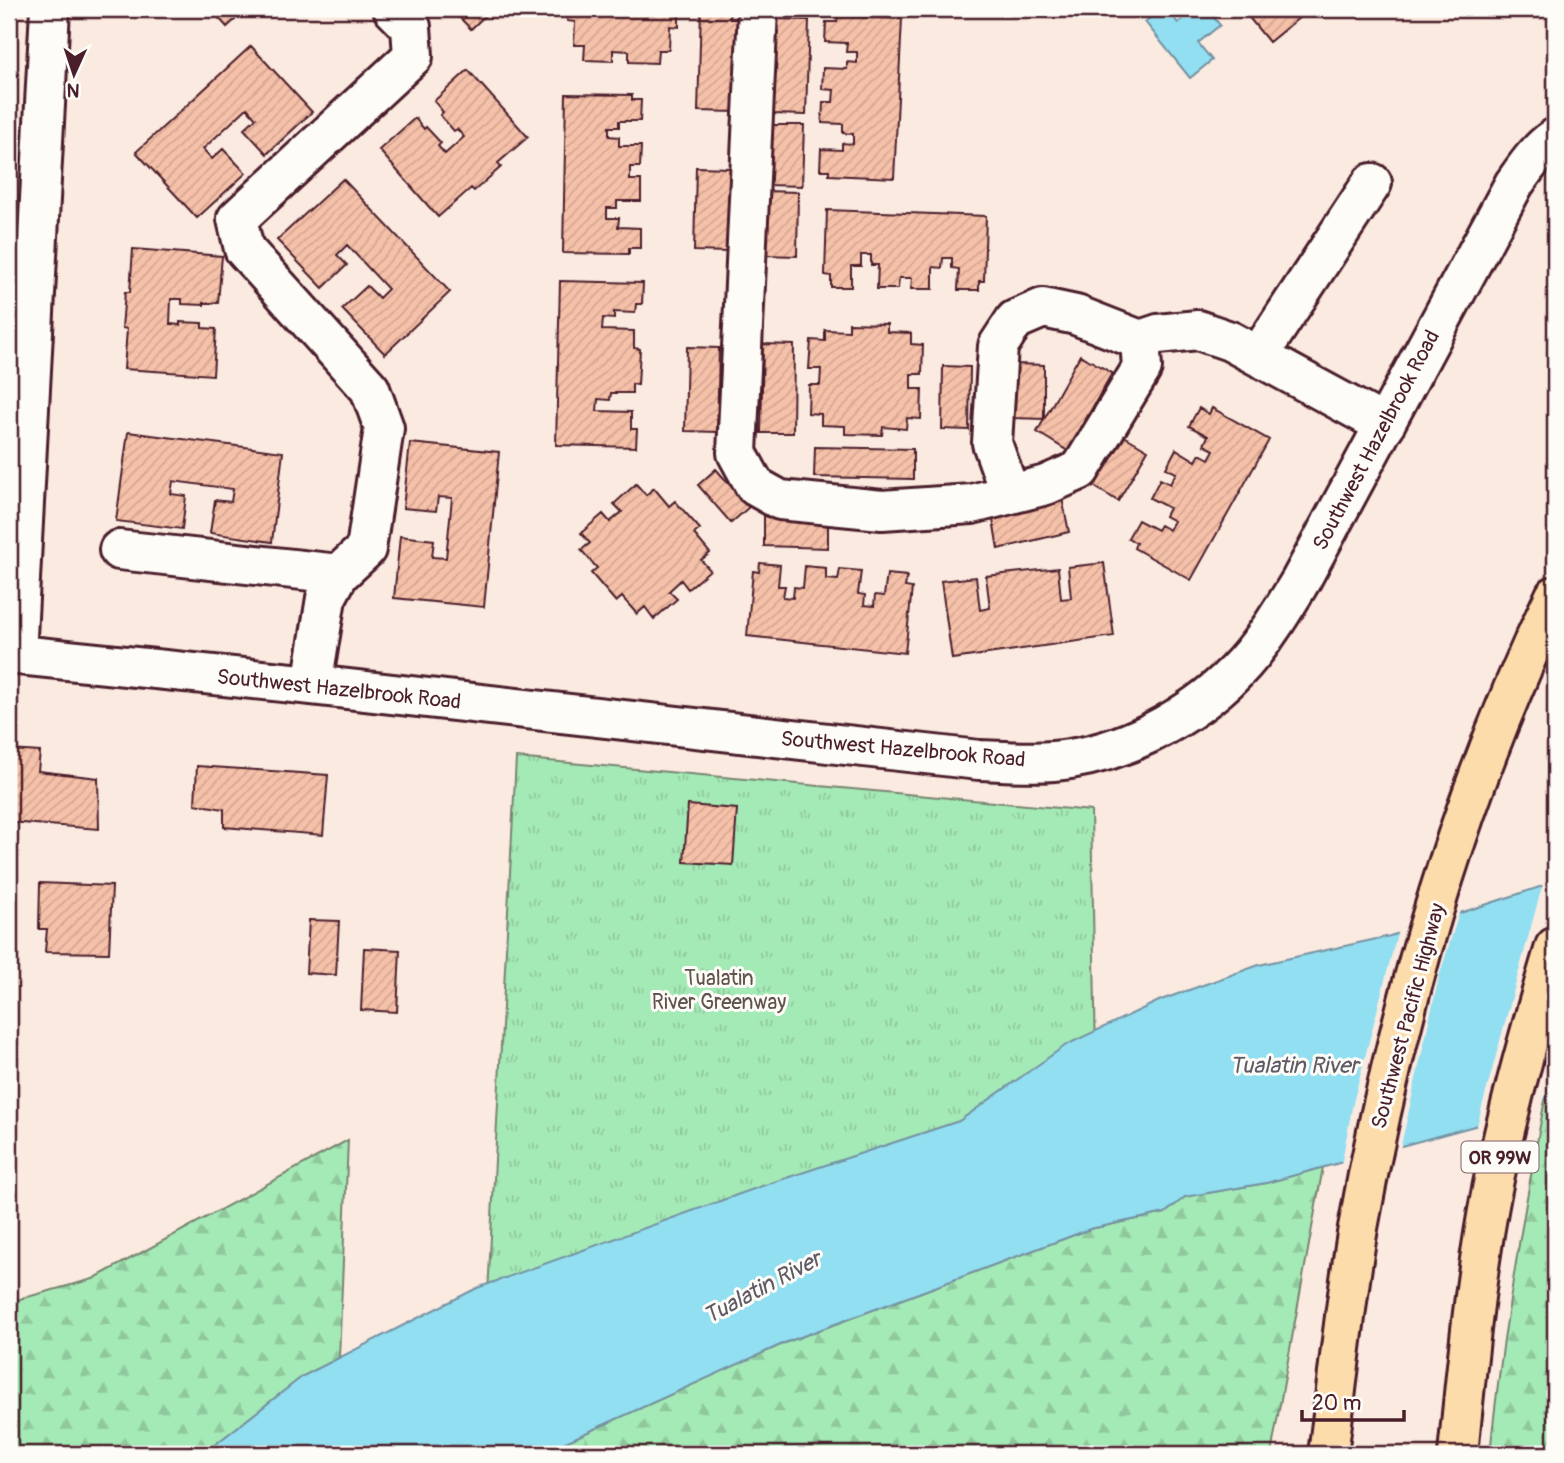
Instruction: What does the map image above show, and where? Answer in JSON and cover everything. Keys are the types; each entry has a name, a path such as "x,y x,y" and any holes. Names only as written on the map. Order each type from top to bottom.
{"highway":[{"name":"Southwest Pacific Highway","path":"1328,1454 1358,1229 1406,1010 1460,831 1511,694 1555,596"},
{"name":"OR 99W","path":"1458,1454 1482,1245 1507,1125 1555,947"}],"street":[{"path":"12,654 24,246 50,9"},
{"path":"312,685 326,598 339,574 366,549 384,428 370,389 244,249 237,219 413,56 411,27 393,9"},
{"path":"758,9 737,453 755,486 780,500 882,510 972,504 1046,485 1080,470 1142,368 1140,340"},
{"name":"Southwest Hazelbrook Road","path":"12,654 979,760 1067,760 1128,744 1178,716 1214,691 1243,664 1269,632 1301,580 1514,184 1527,165 1555,138"},
{"path":"1259,355 1372,183"},
{"path":"1010,494 992,443 998,346 1015,320 1042,308 1076,315 1140,340 1158,334 1198,330 1259,355 1385,425"},
{"path":"119,550 339,574"}],"green space":[{"name":"Tualatin River Greenway","path":"516,758 1091,811 1097,1103 488,1294"},
{"path":"1555,1095 1555,1454 1490,1454 1507,1320 1537,1143 1545,1099"},
{"path":"348,1140 339,1358 303,1376 203,1454 9,1454 9,1302 93,1279"},
{"path":"1323,1167 1271,1454 539,1454 787,1342 1090,1229 1165,1213 1184,1197 1266,1183"}],"water":[{"path":"1161,9 1167,9 1178,23 1196,9 1207,9 1220,25 1198,43 1212,60 1190,78 1145,22"},
{"name":"Tualatin River","path":"1555,882 1555,1095 1511,1116 1266,1183 1185,1197 1165,1213 1090,1229 787,1342 539,1454 203,1454 303,1376 477,1288 762,1186 959,1121 1066,1045 1161,1000 1259,965 1390,936"}],"pier":[{"path":"1555,879 1555,1060 1543,1104 1512,1119 1476,1129 1541,890 1544,882"},
{"path":"1460,910 1439,977 1400,1150 1341,1166 1353,1103 1398,930"}],"building":[{"path":"211,9 247,9 227,27"},
{"path":"451,9 492,9 471,29"},
{"path":"568,9 679,9 679,27 670,26 669,50 658,50 657,63 629,62 629,51 613,50 613,61 584,60 585,45 574,45 575,22 567,21"},
{"path":"701,9 730,9 730,19 738,19 736,112 698,111"},
{"path":"1242,9 1310,9 1269,42"},
{"path":"838,16 902,19 894,178 829,175 829,170 820,170 821,149 842,150 842,143 853,144 853,134 843,133 843,124 822,123 823,102 833,102 834,90 822,89 823,68 847,69 847,62 857,63 857,52 846,52 847,43 825,42 826,22 837,22"},
{"path":"774,19 809,20 806,115 772,114"},
{"path":"251,46 312,112 267,154 244,129 256,118 247,108 203,149 212,159 223,149 246,173 197,218 136,152"},
{"path":"468,70 528,137 498,163 501,167 474,191 471,188 438,217 379,150 415,118 441,143 438,146 445,154 464,137 457,129 454,131 440,115 443,112 434,101"},
{"path":"566,94 632,95 632,100 641,100 640,121 619,121 619,127 609,127 609,136 619,137 619,146 641,146 640,167 630,167 630,180 641,180 641,201 617,201 617,208 607,208 607,218 619,218 618,227 640,228 640,248 629,248 629,254 563,253"},
{"path":"770,125 804,125 802,186 768,185"},
{"path":"696,167 730,168 728,252 694,251"},
{"path":"343,179 450,292 385,354 342,309 367,286 379,298 388,289 347,245 337,255 347,265 323,288 277,240"},
{"path":"764,191 798,192 797,256 763,255"},
{"path":"827,210 986,216 984,281 979,281 979,290 958,290 959,269 952,268 952,258 943,258 942,268 933,267 933,289 911,289 912,278 899,278 898,289 877,289 878,265 871,265 871,255 861,255 861,266 851,266 851,287 831,287 831,276 825,275"},
{"path":"133,249 222,256 218,303 182,304 182,299 171,299 170,324 202,323 202,328 216,329 213,375 124,369 127,329 122,328 125,292 130,292"},
{"path":"560,281 643,283 642,304 636,304 635,313 614,312 614,319 603,318 602,330 634,331 634,348 640,349 638,385 632,384 632,393 611,393 610,400 598,399 597,411 631,412 631,429 637,429 636,447 556,445"},
{"path":"849,323 887,324 887,332 911,333 911,344 923,345 922,374 911,374 911,389 922,389 921,419 907,418 906,429 883,427 882,435 845,434 845,426 821,425 821,414 808,413 809,385 820,385 821,369 809,369 811,340 825,341 825,330 849,331"},
{"path":"763,344 794,345 793,433 761,433"},
{"path":"687,347 719,348 717,432 685,431"},
{"path":"1080,355 1112,373 1068,451 1037,432"},
{"path":"1015,364 1044,365 1044,419 1014,418"},
{"path":"943,366 970,367 969,430 942,429"},
{"path":"1199,408 1209,414 1212,408 1269,440 1191,580 1134,548 1136,543 1128,538 1138,520 1157,530 1160,525 1169,530 1174,521 1165,516 1169,508 1150,498 1160,479 1170,484 1176,473 1166,468 1176,449 1196,461 1200,454 1209,459 1214,450 1204,445 1208,436 1189,426"},
{"path":"128,432 283,452 272,542 210,533 215,500 231,502 233,489 173,481 171,494 186,496 182,529 116,521"},
{"path":"1119,433 1148,450 1118,501 1090,484"},
{"path":"410,443 499,452 484,607 394,598 400,536 434,540 432,557 446,558 452,498 438,497 436,511 403,508"},
{"path":"815,447 913,449 913,479 814,477"},
{"path":"716,469 749,507 731,523 698,485"},
{"path":"636,484 646,495 654,488 669,506 675,501 700,529 694,534 710,553 701,560 710,570 688,589 681,580 669,591 677,599 654,619 645,607 637,614 622,597 616,602 591,573 597,568 581,550 590,543 581,533 603,514 610,522 622,512 614,504"},
{"path":"1062,498 1069,532 998,549 992,514"},
{"path":"764,515 828,516 828,548 764,546"},
{"path":"760,563 780,565 778,586 785,586 783,597 793,598 794,587 803,588 805,566 826,568 826,579 838,580 840,569 861,571 858,594 865,595 864,605 874,606 875,595 884,596 887,574 907,576 905,587 912,588 905,653 747,636 753,571 759,572"},
{"path":"1104,563 1114,636 952,659 941,581 976,577 980,610 990,608 986,576 1058,568 1061,599 1071,598 1068,567"},
{"path":"9,750 40,752 38,771 98,778 99,829 9,822"},
{"path":"197,766 328,775 323,835 224,827 224,809 195,804"},
{"path":"688,805 737,809 733,865 684,862"},
{"path":"40,883 112,886 109,953 45,952 47,929 39,929"},
{"path":"309,920 339,921 336,975 306,973"},
{"path":"364,948 400,950 397,1012 361,1010"}]}
